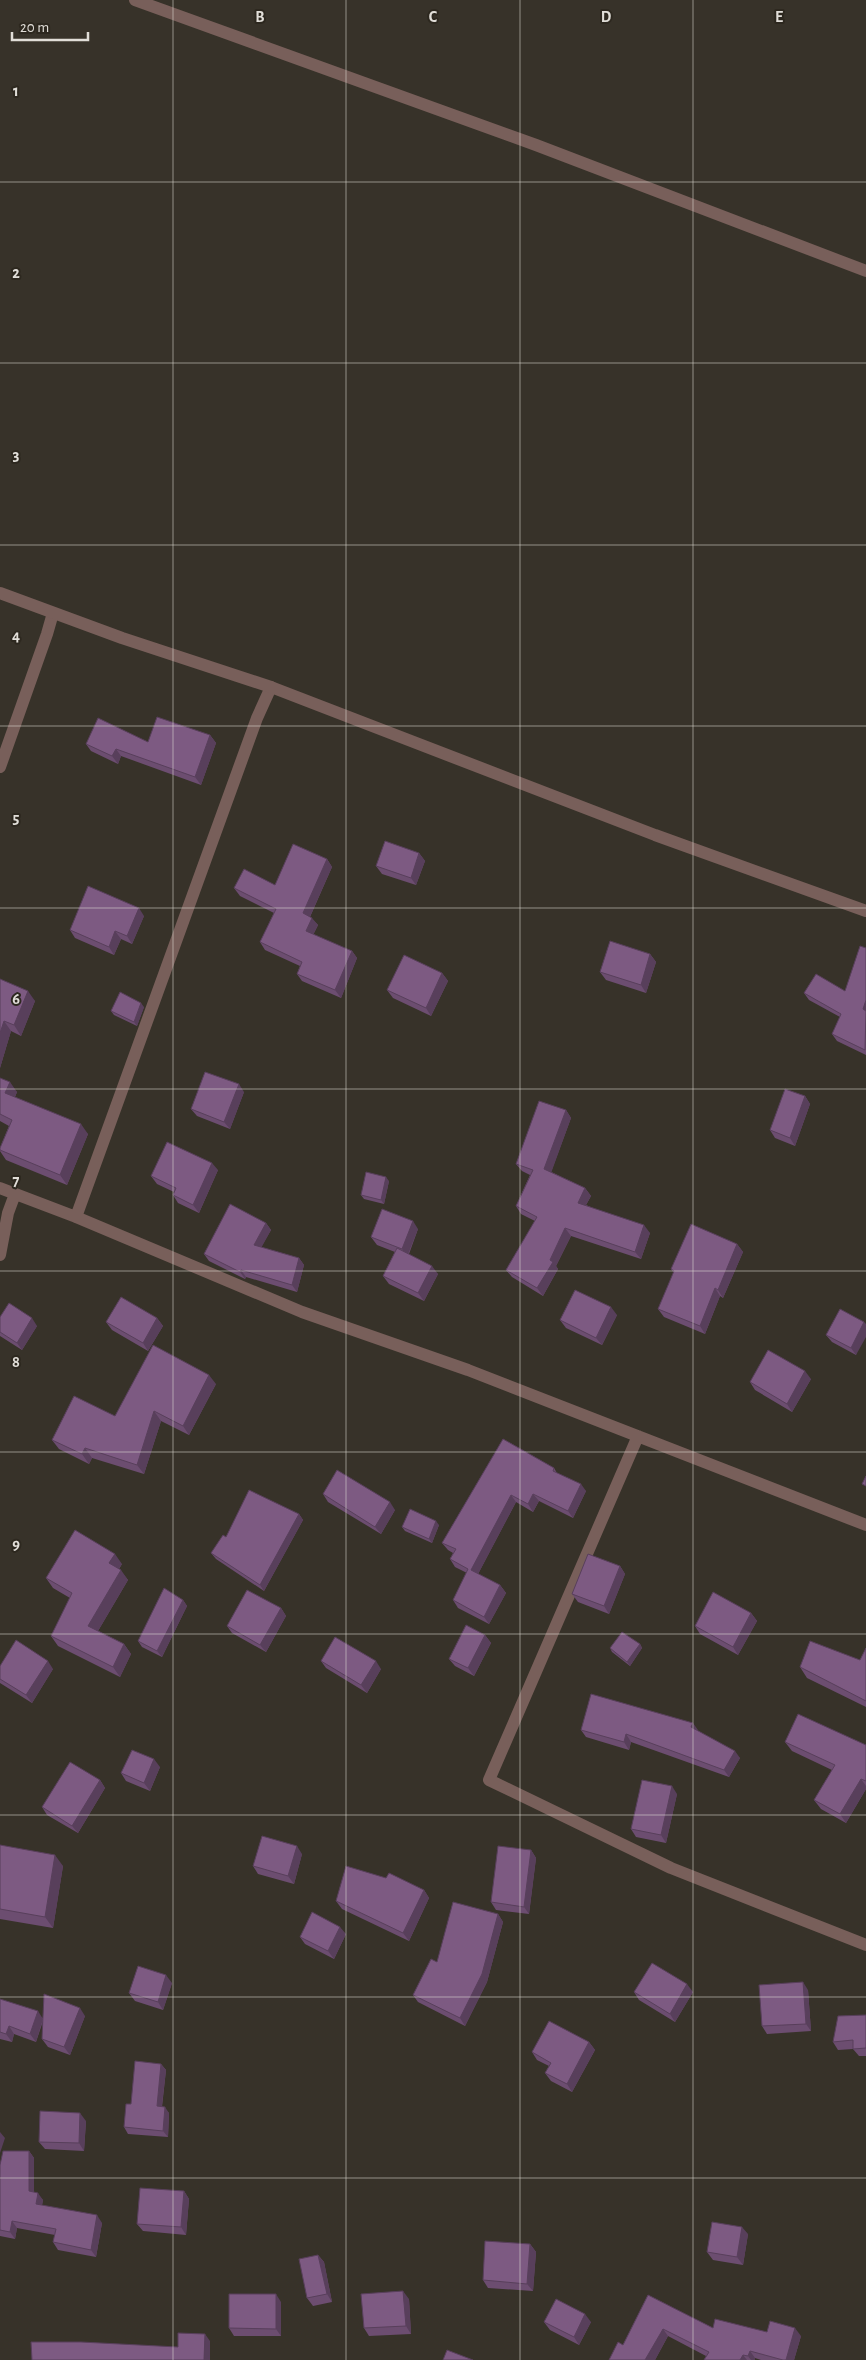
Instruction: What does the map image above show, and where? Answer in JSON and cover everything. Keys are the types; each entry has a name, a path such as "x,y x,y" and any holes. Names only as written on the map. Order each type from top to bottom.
{"street":[{"path":"135,0 536,145 866,271"},
{"path":"0,593 122,638 271,687 655,835 866,911"},
{"path":"0,767 53,613"},
{"path":"76,1217 257,718 271,687"},
{"path":"0,1188 76,1217 302,1312 468,1370 866,1525"},
{"path":"0,1255 8,1213 15,1194"},
{"path":"638,1436 489,1780 671,1868 866,1945"}],"building":[{"path":"157,717 210,735 195,777 116,749 112,756 86,744 98,718 148,742"},
{"path":"385,841 419,853 411,878 376,866"},
{"path":"293,844 327,859 303,913 312,918 306,931 352,951 335,990 297,974 302,962 260,942 276,909 234,888 244,869 275,885"},
{"path":"88,886 139,908 127,936 115,931 109,947 70,930"},
{"path":"610,941 650,954 641,985 600,972"},
{"path":"860,946 866,948 866,1000 863,1009 866,1011 865,1050 832,1034 841,1014 804,993 816,974 845,991"},
{"path":"404,955 442,973 426,1008 387,990"},
{"path":"0,979 28,991 14,1025 4,1021 0,1033"},
{"path":"120,992 141,1003 134,1022 111,1011"},
{"path":"205,1072 239,1084 224,1122 191,1109"},
{"path":"0,1078 10,1082 5,1093 81,1124 60,1175 0,1150 12,1120 0,1114"},
{"path":"785,1089 805,1096 790,1138 770,1130"},
{"path":"539,1101 566,1110 544,1169 585,1188 578,1203 644,1225 635,1252 565,1228 550,1260 553,1262 537,1288 506,1270 537,1217 516,1206 533,1170 516,1164"},
{"path":"167,1142 212,1163 193,1205 173,1195 176,1188 151,1176"},
{"path":"366,1172 386,1177 381,1200 361,1195"},
{"path":"230,1204 266,1223 254,1245 299,1258 292,1285 241,1270 240,1272 204,1254"},
{"path":"382,1209 413,1221 402,1249 371,1237"},
{"path":"691,1224 737,1244 718,1290 715,1288 700,1326 658,1309 674,1271 671,1269"},
{"path":"397,1248 432,1266 418,1293 383,1276"},
{"path":"575,1290 611,1307 596,1338 560,1320"},
{"path":"121,1297 157,1318 143,1343 106,1322"},
{"path":"9,1303 32,1318 17,1343 0,1332 0,1317"},
{"path":"840,1309 864,1322 851,1348 826,1335"},
{"path":"153,1345 209,1375 183,1426 154,1411 137,1465 85,1448 82,1454 52,1440 74,1396 115,1416"},
{"path":"768,1350 805,1371 787,1404 750,1382"},
{"path":"503,1439 554,1468 553,1471 581,1484 568,1511 533,1494 528,1504 511,1495 471,1570 500,1585 484,1617 453,1600 468,1569 450,1559 456,1549 442,1543"},
{"path":"337,1470 390,1502 375,1527 323,1494"},
{"path":"866,1476 866,1486 862,1484"},
{"path":"249,1490 299,1514 260,1585 211,1553 223,1535 226,1537"},
{"path":"410,1509 436,1521 429,1539 402,1527"},
{"path":"75,1530 115,1554 109,1563 121,1570 88,1626 124,1644 113,1667 51,1636 72,1593 46,1578"},
{"path":"588,1554 620,1566 604,1606 572,1594"},
{"path":"164,1588 183,1600 157,1651 138,1641"},
{"path":"247,1590 281,1608 260,1645 227,1626"},
{"path":"713,1592 751,1613 733,1647 695,1626"},
{"path":"466,1625 485,1635 468,1668 449,1659"},
{"path":"622,1632 640,1644 627,1662 610,1648"},
{"path":"335,1637 376,1661 361,1685 321,1661"},
{"path":"16,1640 48,1661 26,1695 0,1679 0,1666"},
{"path":"810,1641 860,1660 866,1648 866,1701 800,1667"},
{"path":"591,1694 693,1723 691,1727 735,1751 724,1770 626,1734 624,1742 581,1730"},
{"path":"798,1714 866,1745 866,1781 861,1779 840,1814 814,1800 835,1765 785,1742"},
{"path":"132,1750 154,1759 144,1783 121,1773"},
{"path":"70,1762 100,1780 72,1826 42,1807"},
{"path":"642,1780 672,1786 661,1835 631,1829"},
{"path":"262,1836 297,1846 288,1876 253,1866"},
{"path":"0,1845 55,1855 45,1917 0,1909"},
{"path":"498,1846 531,1850 524,1907 491,1902"},
{"path":"346,1866 386,1878 389,1873 424,1890 403,1933 336,1901"},
{"path":"453,1902 498,1914 482,1974 460,2018 413,1995 431,1959 437,1962"},
{"path":"312,1912 340,1927 328,1951 300,1937"},
{"path":"652,1963 687,1984 670,2014 634,1992"},
{"path":"138,1966 166,1975 158,2002 129,1993"},
{"path":"803,1982 806,2024 762,2026 759,1985"},
{"path":"44,1994 80,2008 64,2047 42,2039"},
{"path":"0,1999 38,2011 30,2034 9,2026 6,2034 0,2032"},
{"path":"866,2015 866,2048 853,2049 853,2040 833,2042 838,2016"},
{"path":"549,2021 589,2042 567,2084 545,2073 551,2063 532,2052"},
{"path":"135,2061 161,2064 157,2106 165,2107 163,2131 124,2127 126,2104 131,2104"},
{"path":"40,2111 80,2113 79,2143 39,2142"},
{"path":"3,2151 29,2151 29,2191 38,2193 36,2204 97,2215 91,2250 53,2242 56,2229 12,2221 10,2232 0,2230 0,2165"},
{"path":"140,2188 184,2191 181,2227 137,2224"},
{"path":"712,2222 742,2227 737,2257 707,2252"},
{"path":"485,2241 530,2244 527,2284 483,2280"},
{"path":"318,2255 327,2294 307,2298 299,2259"},
{"path":"403,2291 406,2326 364,2328 361,2294"},
{"path":"229,2294 276,2294 276,2329 229,2328"},
{"path":"648,2295 713,2328 715,2319 767,2332 770,2321 795,2328 786,2360 750,2351 748,2356 743,2355 740,2360 704,2360 709,2352 663,2329 645,2360 609,2360 618,2342 623,2345"},
{"path":"556,2299 585,2314 574,2337 544,2322"},
{"path":"178,2333 205,2334 204,2360 32,2360 31,2342 81,2342 178,2347"},
{"path":"447,2350 473,2360 443,2360"}]}
